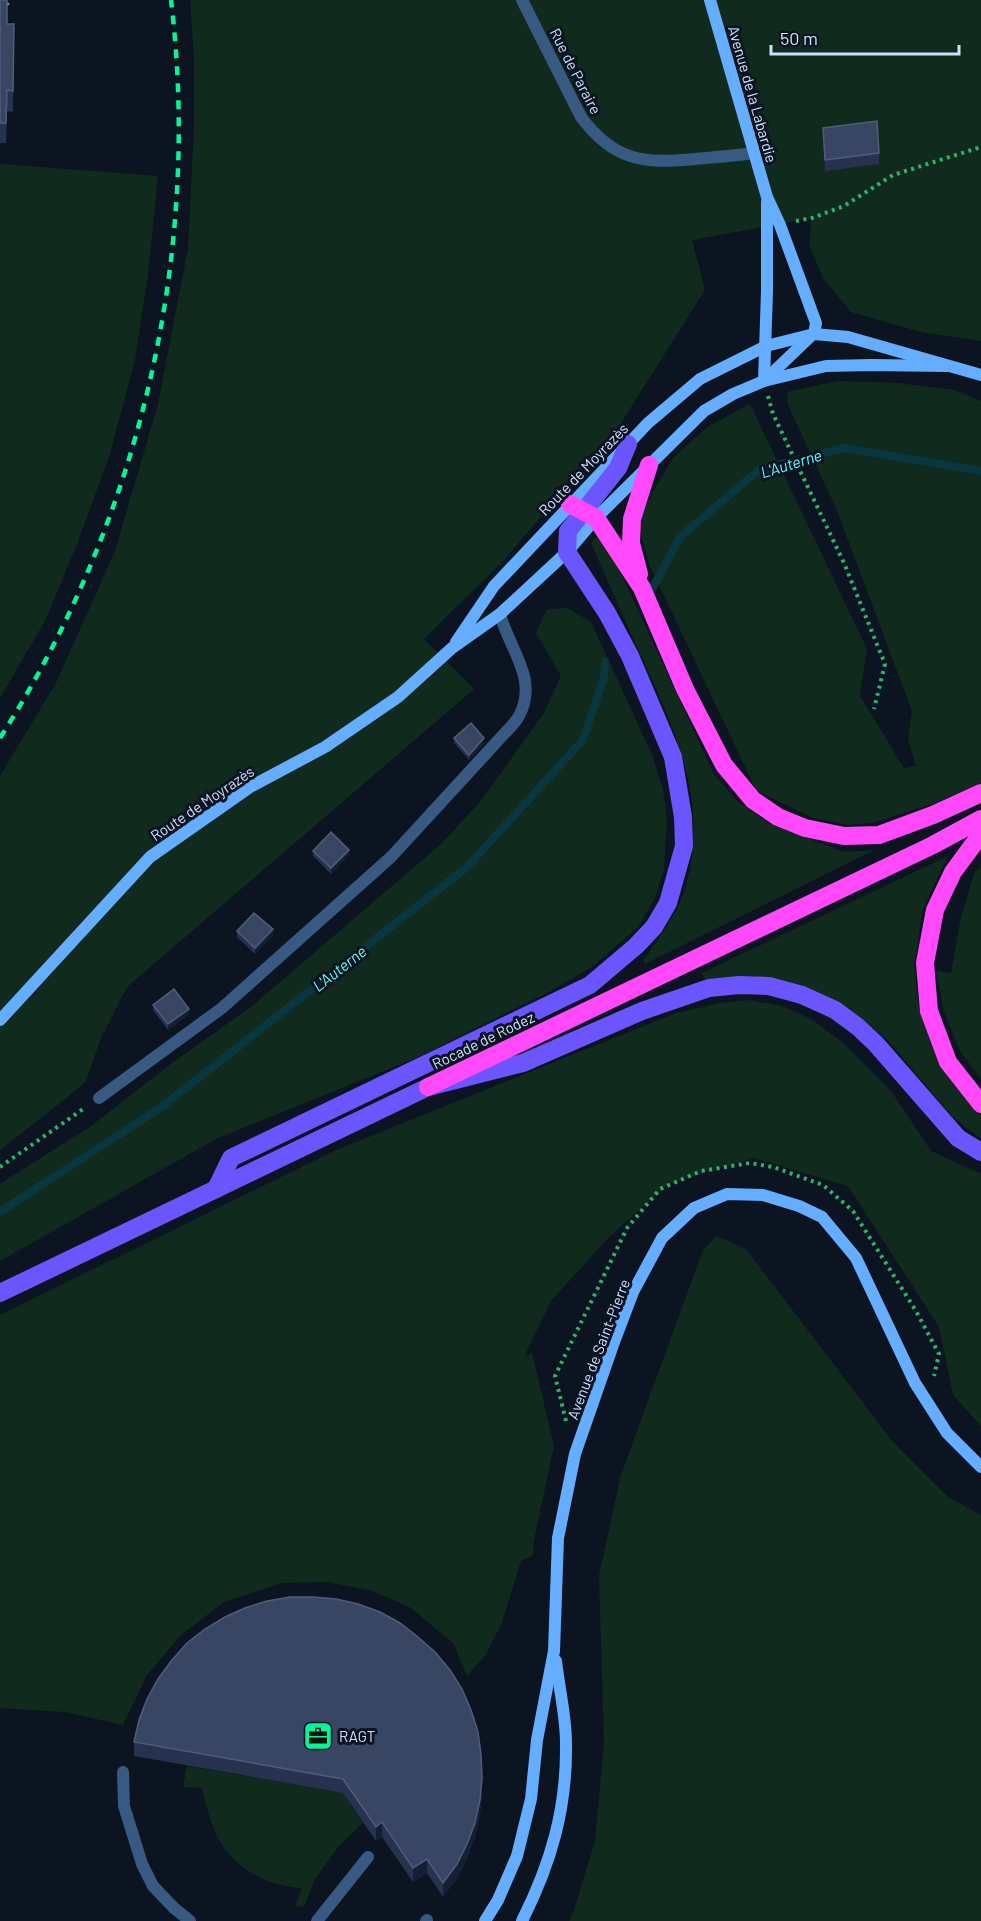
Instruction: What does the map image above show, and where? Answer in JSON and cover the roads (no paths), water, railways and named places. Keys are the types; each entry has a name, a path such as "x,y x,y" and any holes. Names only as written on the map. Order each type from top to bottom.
{"highway":[{"path":"649,465 632,519 631,543 642,588 685,689 724,765 753,800 778,817 806,828 844,836 879,835 933,815 981,793"},
{"path":"583,511 642,588"},
{"name":"Rocade de Rodez","path":"428,1087 933,845 981,819"},
{"path":"981,834 953,872 935,910 925,963 929,1011 948,1062 981,1104"}],"main road":[{"path":"216,1189 231,1158 590,985 636,946 654,927 668,903 684,846 683,817 673,757 630,656 607,613 567,552 568,531 618,468 628,444"},
{"path":"428,1087 523,1063 642,1011 709,988 739,985 769,986 802,995 835,1010 858,1027 876,1044 958,1138 981,1152"},
{"name":"Rocade de Rodez","path":"0,1293 428,1087"}],"street":[{"name":"Rue de Paraire","path":"522,0 580,117 603,143 616,151 644,160 661,162 754,153"},
{"name":"Avenue de la Labardie","path":"710,0 767,197 780,225 816,323 814,334"},
{"name":"Avenue de la Labardie","path":"764,381 767,197"},
{"name":"Route de Moyrazès","path":"628,444 648,423 700,380 766,346 814,334 848,337 947,366"},
{"path":"764,381 814,334"},
{"path":"764,381 826,366 947,366 981,375"},
{"name":"Route de Moyrazès","path":"452,648 494,586 583,511 649,465 705,411 733,394 764,381"},
{"name":"Route de Moyrazès","path":"0,1020 150,857 249,786 334,741 398,697 452,648 500,614 567,552"},
{"path":"99,1098 222,1008 391,857 519,717 526,697 526,677 504,629 500,614"},
{"name":"Avenue de Saint-Pierre","path":"485,1921 498,1900 517,1856 531,1799 537,1740 554,1651 558,1538 575,1454 633,1292 662,1238 694,1208 727,1194 763,1195 799,1206 822,1217 856,1258 915,1383 947,1433 978,1463"},
{"name":"Avenue de Saint-Pierre","path":"522,1921 552,1852 564,1796 566,1742 554,1651"},
{"path":"123,1772 124,1806 142,1864 153,1886 190,1921"},
{"path":"317,1921 368,1857"}],"waterway":[{"name":"L'Auterne","path":"652,589 680,537 760,469 845,448 981,471"},
{"name":"L'Auterne","path":"0,1212 163,1106 467,867 583,740 604,677 605,661"}],"railway":[{"path":"0,738 49,654 90,567 123,477 149,384 167,289 177,193 178,96 171,0"}],"place":[{"name":"RAGT","path":"318,1736"}]}
